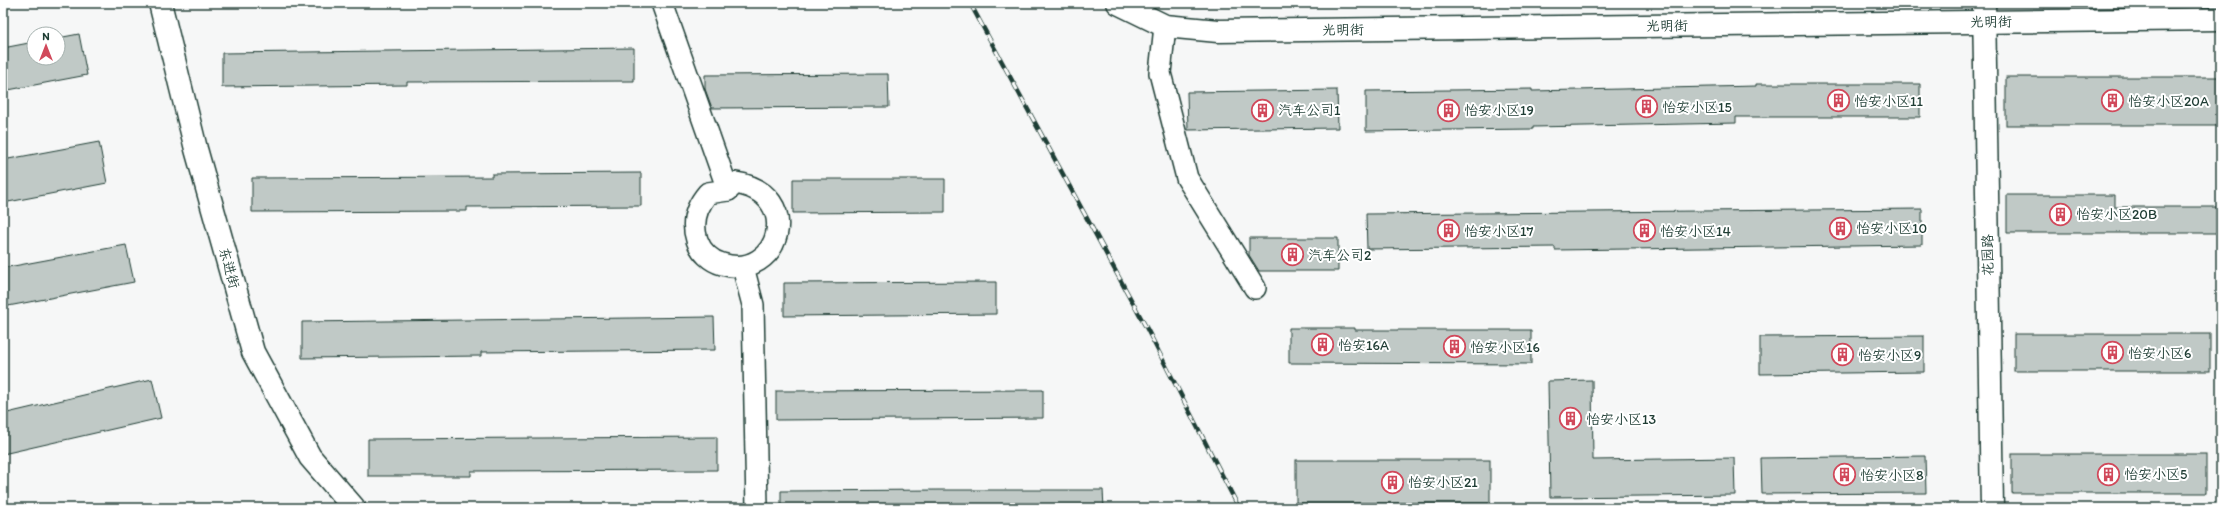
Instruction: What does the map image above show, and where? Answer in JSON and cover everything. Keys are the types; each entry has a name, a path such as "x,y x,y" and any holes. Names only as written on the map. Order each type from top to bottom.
{"main road":[{"name":"东进街","path":"160,3 196,149 252,352 310,457 354,508"},
{"name":"光明街","path":"1118,3 1165,26 1218,31 1984,12 2221,19"},
{"name":"花园路","path":"1984,12 1992,508"}],"street":[{"path":"662,3 728,190"},
{"path":"1165,26 1160,73 1187,178 1255,288"},
{"path":"735,183 749,185 762,192 772,202 777,216 778,230 774,243 766,254 756,262 743,267 730,267 717,263 706,255 698,244 694,232 694,217 699,204 708,193 728,190 735,183"},
{"path":"743,267 753,304 757,508"}],"building":[{"path":"79,34 87,75 3,91 3,48 26,44 26,66 66,66 66,36"},
{"path":"634,48 634,81 407,82 407,85 222,87 222,53"},
{"path":"888,74 889,107 712,108 705,89 705,75"},
{"name":"怡安小区20A","path":"2006,77 2221,77 2221,125 2006,125"},
{"path":"1756,84 1920,84 1920,117 1736,117 1736,123 1533,127 1533,129 1366,131 1366,91 1532,89 1532,91 1756,86"},
{"name":"汽车公司1","path":"1337,90 1338,128 1188,130 1187,92"},
{"path":"99,142 107,183 3,203 3,160"},
{"path":"641,173 641,206 467,207 467,211 252,212 252,178 492,177 492,174"},
{"path":"793,179 945,179 945,212 793,213"},
{"path":"2007,195 2115,195 2115,207 2221,207 2221,233 2007,233"},
{"path":"1922,209 1922,245 1555,250 1555,247 1367,249 1366,214"},
{"name":"汽车公司2","path":"1249,238 1338,238 1338,271 1259,271 1249,255"},
{"path":"126,245 134,282 3,307 3,268"},
{"path":"996,282 996,314 784,316 784,283"},
{"path":"714,317 715,350 481,352 481,356 302,358 302,322"},
{"name":"怡安小区16","path":"1289,328 1355,328 1355,330 1531,330 1531,364 1289,363"},
{"name":"怡安小区6","path":"2014,334 2210,334 2210,371 2014,371"},
{"name":"怡安小区9","path":"1924,336 1924,372 1760,374 1760,337"},
{"path":"152,379 161,418 3,454 3,414"},
{"name":"怡安小区13","path":"1592,380 1593,460 1734,458 1735,495 1550,497 1548,381"},
{"path":"1043,390 1043,418 776,420 776,391"},
{"path":"717,437 717,470 471,471 471,476 368,476 368,439"},
{"name":"怡安小区5","path":"2012,454 2206,454 2206,493 2012,493"},
{"name":"怡安小区8","path":"1925,456 1926,493 1762,494 1761,458"},
{"name":"怡安小区21","path":"1296,460 1490,460 1490,503 1296,503"},
{"path":"1103,490 1104,508 781,508 781,491"}],"railway":[{"path":"970,3 1147,329 1239,508"}],"place":[{"name":"怡安小区11","path":"1838,101"},
{"name":"怡安小区20A","path":"2113,101"},
{"name":"怡安小区15","path":"1646,107"},
{"name":"汽车公司1","path":"1262,110"},
{"name":"怡安小区19","path":"1449,110"},
{"name":"怡安小区20B","path":"2061,214"},
{"name":"怡安小区10","path":"1841,228"},
{"name":"怡安小区17","path":"1449,231"},
{"name":"怡安小区14","path":"1645,231"},
{"name":"汽车公司2","path":"1293,255"},
{"name":"怡安16A","path":"1322,345"},
{"name":"怡安小区16","path":"1455,347"},
{"name":"怡安小区6","path":"2112,353"},
{"name":"怡安小区9","path":"1842,355"},
{"name":"怡安小区13","path":"1571,419"},
{"name":"怡安小区5","path":"2109,474"},
{"name":"怡安小区8","path":"1844,475"},
{"name":"怡安小区21","path":"1393,482"}]}
